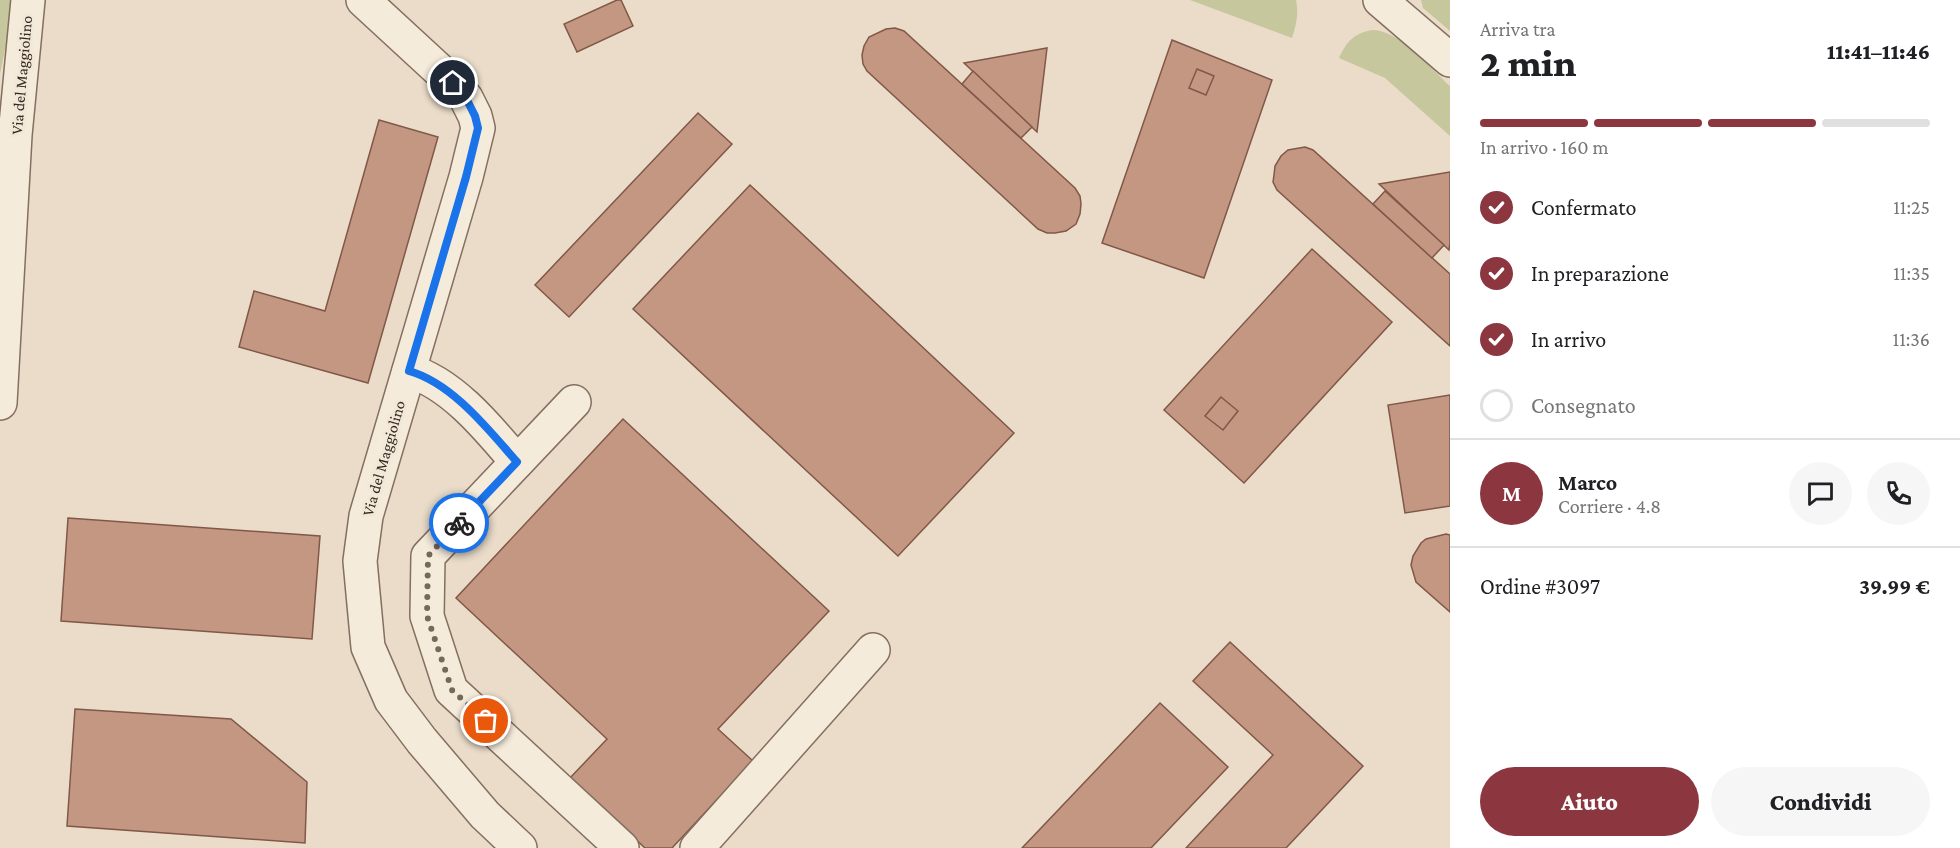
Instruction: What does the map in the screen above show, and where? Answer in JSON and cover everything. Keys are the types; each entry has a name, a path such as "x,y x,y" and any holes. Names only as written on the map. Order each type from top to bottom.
{"street":[{"name":"Via del Maggiolino","path":"363,0 460,90 475,116 478,128 466,177 366,516 360,561 368,648 392,700 422,741 485,815 520,848"},
{"path":"1380,0 1450,60"},
{"name":"Via del Maggiolino","path":"0,403 8,133 28,1"},
{"path":"409,371 426,376 477,416 517,462"},
{"path":"574,402 428,556 427,616 452,690 622,848"},
{"path":"697,848 873,650"}],"green space":[{"path":"0,0 15,0 0,74"},
{"path":"1190,0 1296,0 1297,19 1292,38"},
{"path":"1421,0 1450,0 1450,31 1423,8"},
{"path":"1373,30 1384,32 1404,43 1450,86 1450,136 1385,78 1339,58 1352,39 1361,33"}],"building":[{"path":"621,0 633,26 577,52 564,24"},
{"path":"895,28 904,31 1075,188 1080,196 1081,204 1076,224 1066,231 1055,233 1047,233 1038,229 867,71 862,55 869,37 886,29"},
{"path":"1172,40 1272,80 1204,278 1102,243"},
{"path":"1047,48 1037,132 964,63"},
{"path":"1197,69 1214,76 1206,95 1189,88"},
{"path":"973,71 1032,127 1021,138 962,84"},
{"path":"698,113 732,144 569,317 535,285"},
{"path":"379,120 438,137 368,383 239,347 254,291 325,311"},
{"path":"1305,147 1313,150 1450,274 1450,346 1277,190 1273,182 1275,166 1281,156 1288,150"},
{"path":"1450,172 1450,243 1449,250 1379,184"},
{"path":"750,185 1014,433 898,556 633,309"},
{"path":"1385,191 1444,245 1432,258 1373,204"},
{"path":"1312,249 1392,322 1244,483 1164,410"},
{"path":"1450,395 1450,506 1405,513 1388,405"},
{"path":"1221,397 1238,411 1223,430 1205,416"},
{"path":"623,419 829,611 718,729 753,761 672,848 645,848 570,778 607,739 456,598"},
{"path":"68,518 320,536 312,639 61,621"},
{"path":"1450,535 1450,612 1416,582 1411,565 1413,556 1421,543 1426,539"},
{"path":"1230,642 1363,766 1286,848 1186,848 1273,755 1193,681"},
{"path":"1160,703 1228,767 1151,848 1022,848"},
{"path":"75,709 231,719 307,782 305,843 67,826"}],"way so far":[{"path":"459,523 428,556 427,616 452,690 486,721"}],"route":[{"path":"453,83 466,98 478,128 466,177 409,371 426,376 477,416 517,462 459,523"}]}
